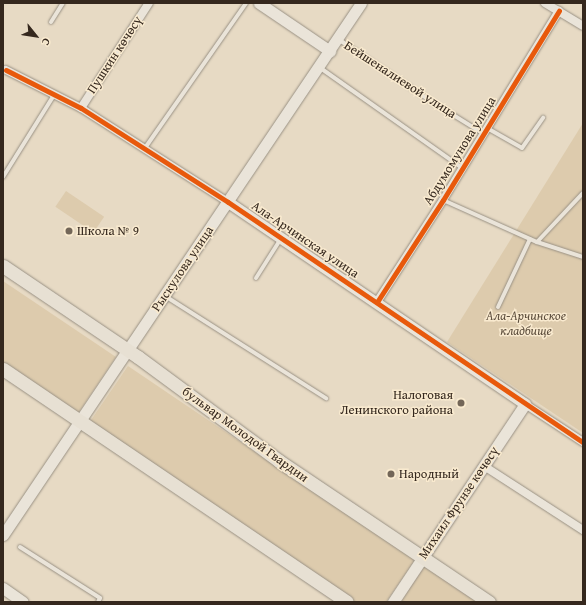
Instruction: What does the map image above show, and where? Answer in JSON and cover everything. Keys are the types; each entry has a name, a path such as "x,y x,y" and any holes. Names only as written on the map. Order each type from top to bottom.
{"main road":[{"name":"бульвар Молодой Гвардии","path":"3,266 128,351 279,461 489,602"},
{"path":"3,369 347,602"}],"street":[{"name":"Пушкин көчөсү","path":"81,108 149,3"},
{"name":"Бейшеналиевой улица","path":"259,3 330,51"},
{"path":"546,3 583,26"},
{"name":"Рыскулова улица","path":"3,535 330,51 359,4"},
{"name":"Абдумомунова улица","path":"377,302 443,200 559,11"},
{"name":"Ала-Арчинская улица","path":"6,70 81,108 145,148 377,302 583,442"},
{"name":"Михаил Фрунзе көчөсү","path":"393,602 525,404"},
{"path":"484,466 583,530"},
{"path":"3,588 23,602"}],"lane":[{"path":"51,22 63,3"},
{"path":"145,148 246,3"},
{"name":"Бейшеналиевой улица","path":"338,38 485,131 522,148 543,118"},
{"path":"319,66 462,168"},
{"path":"3,177 54,95"},
{"path":"537,242 583,193"},
{"path":"443,200 537,242 583,257"},
{"path":"256,278 281,238"},
{"path":"498,307 530,239"},
{"path":"165,296 326,398"},
{"path":"20,547 100,598 98,602"}],"green space":[{"name":"Ала-Арчинское кладбище","path":"583,123 583,433 447,342"},
{"path":"66,191 104,217 94,232 55,207"},
{"path":"3,281 116,357 77,415 3,365"},
{"path":"128,366 415,560 386,602 354,602 89,423"},
{"path":"424,566 478,602 400,602"}],"cycle path":[{"path":"377,302 443,200 559,11"},
{"path":"6,70 81,108 228,202 583,442"}],"place":[{"name":"Школа № 9","path":"69,231"},
{"name":"Налоговая Ленинского района","path":"461,403"},
{"name":"Народный","path":"391,474"}]}
